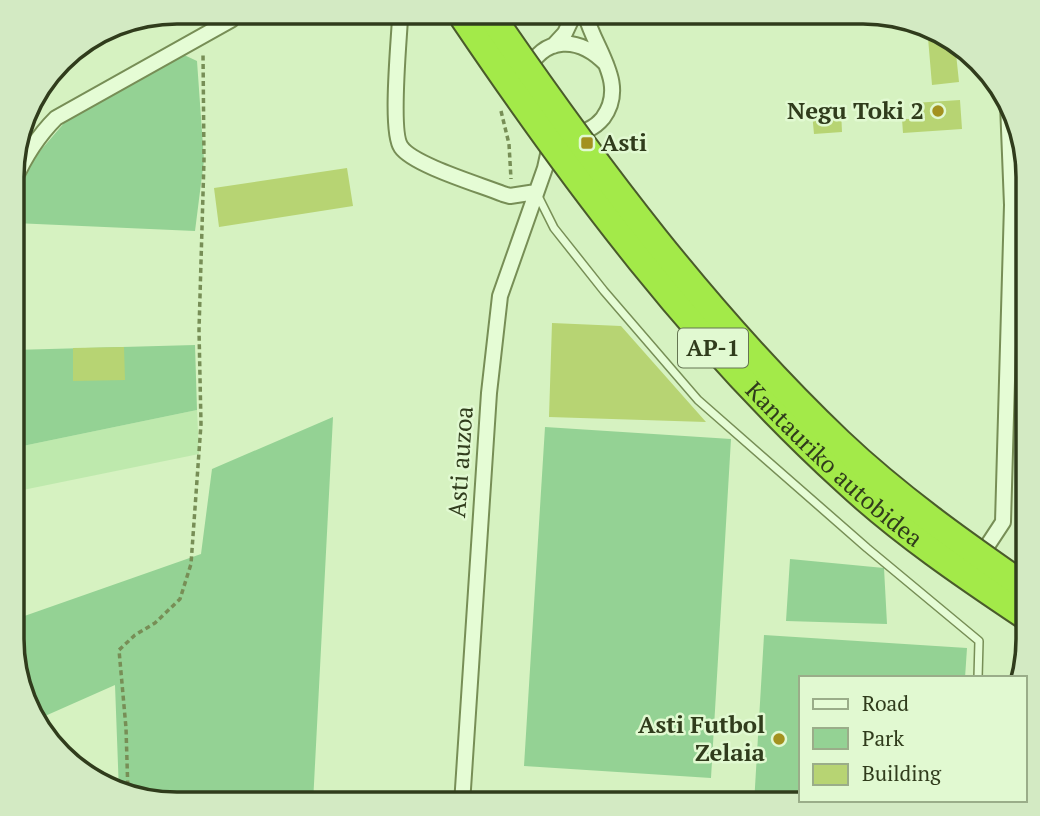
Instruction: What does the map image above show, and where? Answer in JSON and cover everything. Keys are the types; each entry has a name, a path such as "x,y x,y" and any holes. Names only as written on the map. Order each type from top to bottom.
{"highway":[{"name":"Kantauriko autobidea","path":"468,24 597,207 653,278 747,386 847,482 968,578 1015,609"},
{"name":"Kantauriko autobidea","path":"497,24 608,180 672,262 765,367 840,443 905,499 1015,580"}],"street":[{"path":"27,153 39,135 56,118 224,24"},
{"path":"400,24 396,128 400,146 415,160 503,194 536,192"},
{"path":"553,46 567,25"},
{"path":"590,25 612,78 613,93 609,108 600,121 588,130 574,134 554,133 539,124 528,111 522,94 523,77 531,61 544,50 560,44 578,44 594,51 606,64"},
{"path":"591,167 600,121"},
{"name":"Asti auzoa","path":"463,791 489,393 500,296 545,168 554,133"},
{"path":"574,134 591,167 653,256 761,379 884,493 943,543 1015,589"},
{"path":"975,564 1003,522 1012,205 1009,136"},
{"path":"545,168 591,167"}],"lane":[{"path":"536,192 554,228 604,291 698,400 867,548 979,641 978,676"}],"path":[{"path":"128,783 119,650 135,635 155,623 180,599 191,564 201,424 204,160 202,36"}],"green space":[{"path":"182,54 197,61 204,160 195,231 24,223 24,180 34,158 65,122"},
{"path":"195,345 197,410 25,446 24,350"},
{"path":"197,410 199,454 25,490 25,446"},
{"path":"333,417 314,791 168,791 119,780 115,685 46,716 30,678 25,648 25,616 201,554 212,469"},
{"path":"545,427 731,439 711,778 524,766"},
{"path":"790,559 884,568 887,624 786,621"},
{"name":"Asti Futbol Zelaia","path":"764,635 967,648 965,676 799,676 799,792 755,792"}],"building":[{"path":"928,40 956,58 959,82 932,85"},
{"name":"Negu Toki 2","path":"960,100 962,129 903,133 902,119 915,119 914,103"},
{"path":"841,110 842,132 814,134 812,112"},
{"path":"347,168 353,206 219,227 214,188"},
{"path":"552,323 621,326 706,422 549,417"},
{"path":"124,347 125,380 73,381 73,348"}],"place":[{"name":"Negu Toki 2","path":"938,111"},
{"name":"Asti","path":"587,143"},
{"name":"Asti Futbol Zelaia","path":"779,739"}]}
